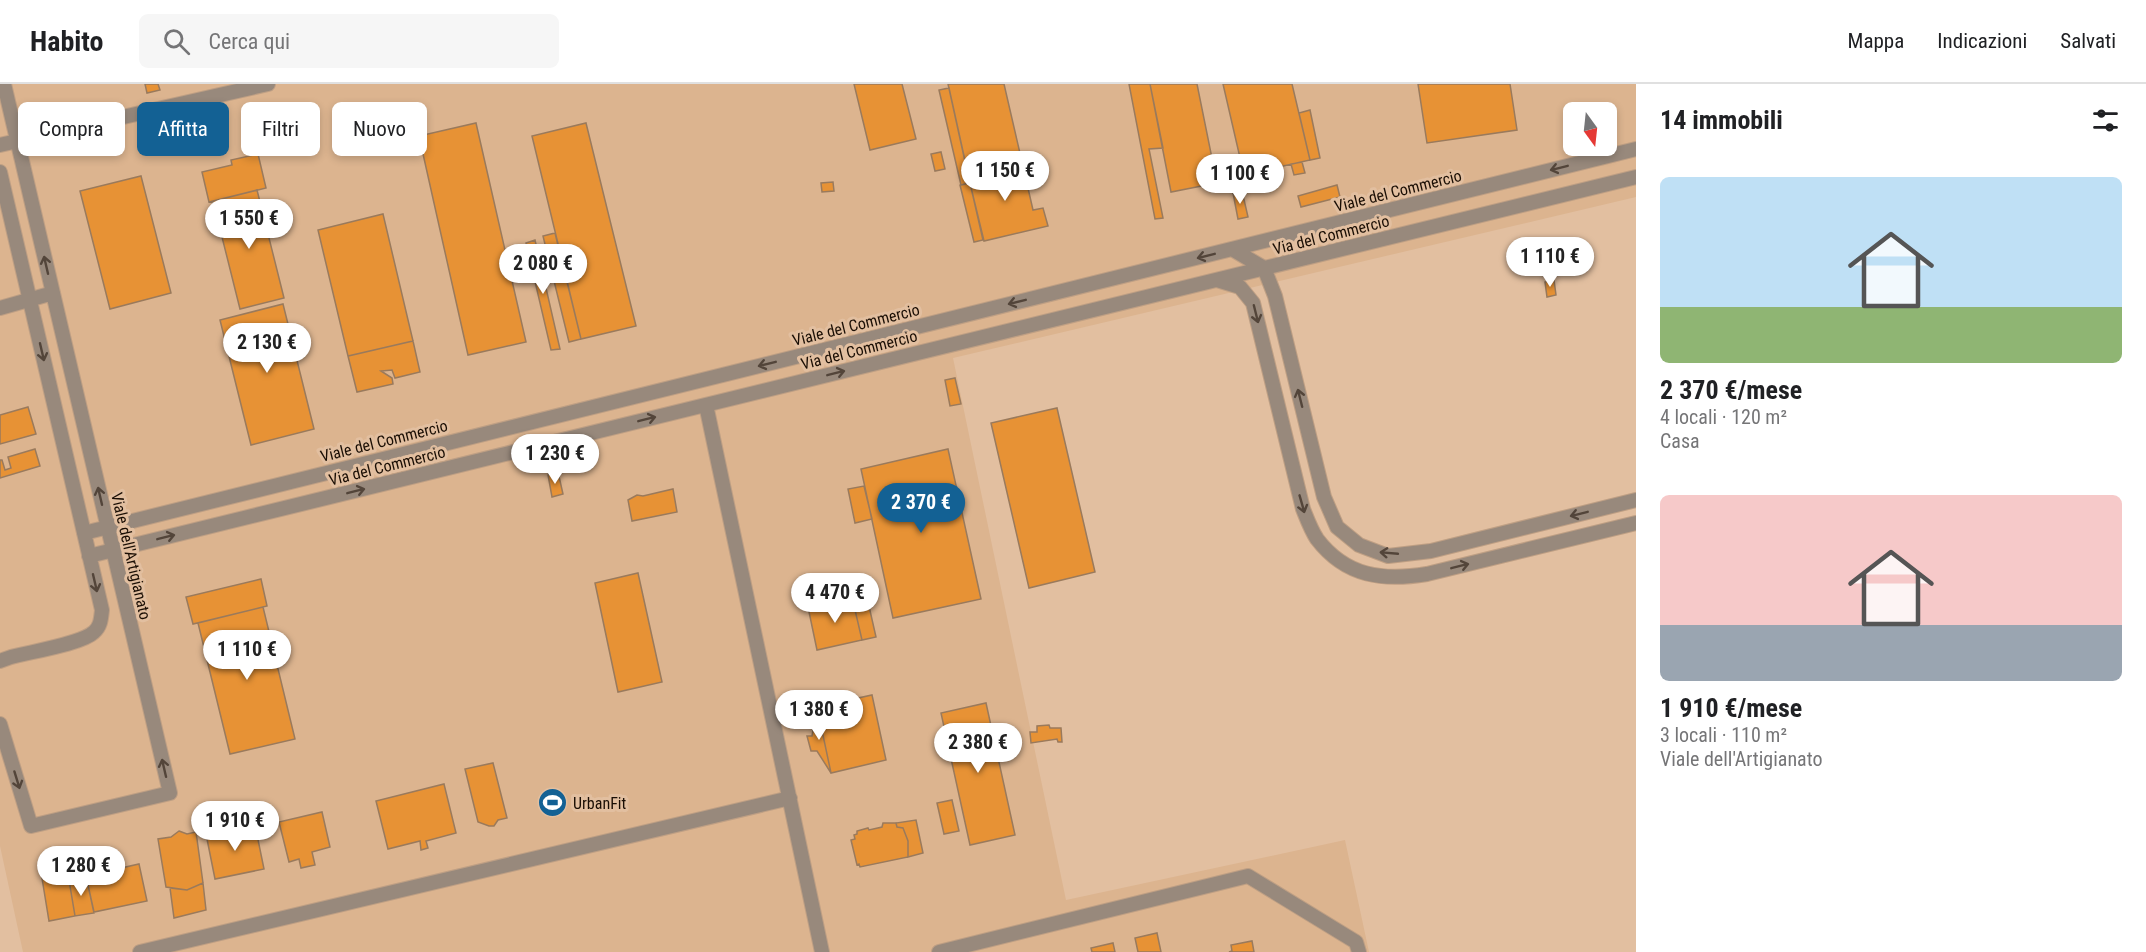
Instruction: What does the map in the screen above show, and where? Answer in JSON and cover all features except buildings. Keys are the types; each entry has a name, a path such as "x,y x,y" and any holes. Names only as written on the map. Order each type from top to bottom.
{"street":[{"name":"Viale dell'Artigianato","path":"0,724 31,826 170,793 4,84"},
{"path":"0,145 268,84"},
{"name":"Viale del Commercio","path":"84,533 1636,149"},
{"path":"0,172 102,610 101,622 95,632 83,639 0,661"},
{"name":"Via del Commercio","path":"89,556 1636,177"},
{"path":"1232,249 1264,268 1275,296 1324,497 1337,527 1359,545 1388,556 1431,551 1636,500"},
{"path":"1215,279 1240,287 1253,303 1303,509 1317,538 1340,563 1374,577 1402,578 1427,574 1636,523"},
{"path":"0,308 53,293"},
{"path":"706,405 822,952"},
{"path":"140,952 790,798"},
{"path":"939,952 1248,876 1356,942 1359,952"}],"shaded area":[{"path":"0,84 1636,84 1636,197 953,358 1066,900 1345,840 1369,952 23,952 0,846"}],"place":[{"name":"UrbanFit","path":"552,803"}]}
